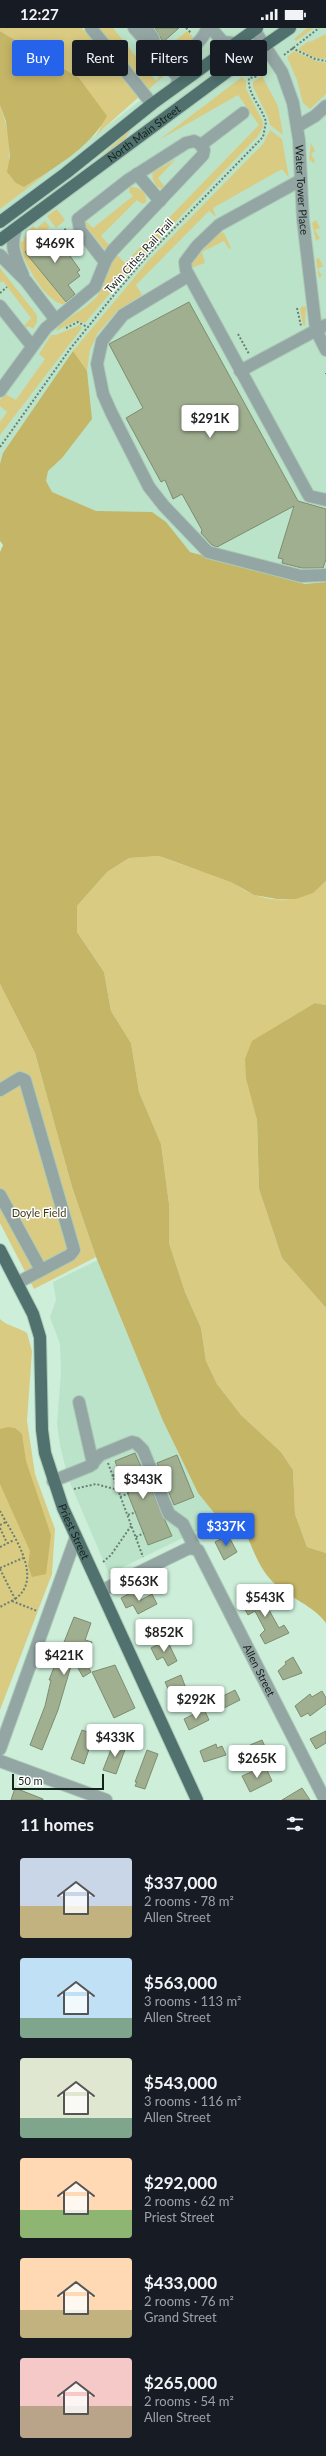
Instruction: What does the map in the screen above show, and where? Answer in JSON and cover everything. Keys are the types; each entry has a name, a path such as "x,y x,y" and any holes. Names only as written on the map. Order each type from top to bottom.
{"main road":[{"name":"North Main Street","path":"267,44 290,28"},
{"name":"North Main Street","path":"238,40 255,29"},
{"name":"North Main Street","path":"0,222 66,173 152,104 210,61"},
{"name":"North Main Street","path":"0,240 223,76"},
{"name":"Priest Street","path":"0,1250 33,1314 40,1337 42,1430 53,1481 76,1537 197,1800"}],"street":[{"path":"91,28 152,104"},
{"path":"134,28 145,40"},
{"path":"146,28 154,40"},
{"path":"199,40 206,28"},
{"path":"211,28 221,40"},
{"name":"Water Tower Place","path":"255,29 262,40"},
{"name":"Water Tower Place","path":"267,48 282,72 289,88 298,126 303,220 326,350"},
{"path":"176,86 178,80 177,76"},
{"path":"298,126 315,116 326,106"},
{"path":"201,145 243,113"},
{"path":"0,391 46,328 55,319 91,292 113,250 203,156 204,150 201,145 194,141 189,142 136,174 78,220 80,230 106,262"},
{"path":"136,174 160,201"},
{"path":"301,180 219,226 197,246 185,262 188,276 309,496 326,500"},
{"path":"16,229 12,241 13,249 26,281"},
{"path":"0,255 26,281 55,319"},
{"path":"188,276 123,315 102,341 97,364 99,381 106,400 149,487 204,549 213,555 301,576 326,575"},
{"path":"0,306 32,346"},
{"path":"240,371 321,328"},
{"path":"0,1090 20,1078 24,1080 74,1250 70,1255 17,1283"},
{"path":"0,1195 41,1270"},
{"path":"79,1402 93,1464"},
{"name":"Allen Street","path":"104,1453 132,1442 140,1446 169,1514 183,1524 195,1548 207,1566 325,1800"},
{"path":"53,1481 93,1464 97,1457 104,1453"},
{"path":"0,1749 76,1537"},
{"path":"101,1591 189,1548 195,1548"},
{"path":"0,1761 106,1800"}],"path":[{"path":"287,52 320,28"},
{"path":"292,48 315,59 326,61"},
{"name":"Twin Cities Rail Trail","path":"0,447 70,349 118,290 149,254 262,137 266,122 251,91 249,78 254,76"},
{"path":"0,293 7,287"},
{"path":"297,308 301,327"},
{"path":"238,334 254,364"},
{"path":"104,1453 147,1568"},
{"path":"113,1476 119,1473"},
{"path":"74,1490 96,1484 118,1490"},
{"path":"120,1497 128,1493"},
{"path":"0,1511 23,1558 28,1576 22,1594 0,1607"},
{"path":"127,1515 136,1512"},
{"path":"0,1525 6,1522"},
{"path":"103,1562 112,1555 131,1526"},
{"path":"0,1528 8,1543"},
{"path":"135,1537 144,1533"},
{"path":"0,1547 14,1540"},
{"path":"15,1599 0,1569 23,1558"},
{"path":"12,1601 38,1612"}],"shaded area":[{"path":"94,28 326,28 326,582 305,584 190,552 0,470 0,64 81,146 150,93 128,67 128,40 104,40"},
{"path":"0,31 15,40 12,40 12,76 64,76 64,69 72,74 72,76 79,78 107,116 100,127 81,148 59,165 24,187 16,183 7,172 10,156 6,121 0,105"},
{"path":"73,351 87,371 92,419 62,458 48,471 46,481 52,492 96,511 152,512 166,522 190,552 305,584 326,582 326,881 313,893 296,899 277,899 254,895 231,882 159,856 129,858 107,872 77,906 77,932 104,972 111,1011 131,1043 139,1092 161,1144 169,1204 169,1243 185,1292 201,1328 206,1361 217,1384 241,1415 281,1452 293,1470 295,1514 307,1547 326,1553 326,1623 309,1607 281,1589 268,1576 257,1560 236,1515 215,1514 198,1493 163,1421 96,1257 72,1187 35,1053 0,984 0,552 3,545 0,541 0,464 3,453"},
{"path":"315,1003 326,1005 326,1308 282,1258 259,1189 257,1120 246,1078 245,1059 252,1041"},
{"path":"98,1260 163,1421 198,1493 224,1525 204,1540 199,1530 109,1574 68,1478 60,1445 57,1424 61,1371 60,1344 50,1317 56,1300 53,1282"},
{"path":"8,1427 15,1428 22,1434 26,1461 51,1535 46,1574 32,1577 28,1566 30,1551 0,1484 0,1429"}],"green space":[{"path":"0,28 82,28 92,40 72,40 72,76 123,76 140,96 95,136 101,127 59,76 64,76 64,40 15,40 0,31"},
{"path":"98,28 113,28 123,40 108,40"},
{"path":"307,28 314,28 296,41 294,39"},
{"path":"187,31 194,38 191,40 176,40"},
{"path":"326,34 326,59 315,58 298,49 309,41 310,42"},
{"path":"128,46 136,56 136,75 128,65"},
{"path":"294,51 316,61 326,63 326,94 310,109 303,103 297,80 287,57"},
{"path":"137,76 152,76 156,81 160,76 164,76 148,90"},
{"path":"262,76 278,106 283,135 270,125 268,117 253,87 253,82"},
{"path":"242,77 246,81 246,89 263,122 263,127 258,136 135,264 85,323 76,321 56,331 63,323 93,301 103,286 111,264 117,255 125,263 259,125 238,95 159,140"},
{"path":"0,105 8,138 8,172 24,187 50,171 0,209"},
{"path":"133,127 124,140 101,156"},
{"path":"270,130 282,139 289,178 282,169 213,208 216,217 209,211 136,285 142,295 117,311 97,334 90,350 87,371 73,351 149,260 263,144"},
{"path":"311,143 315,151 311,154 315,161 313,163 309,159"},
{"path":"176,159 158,178 164,186 162,189 160,188 153,180 153,172"},
{"path":"130,187 140,189 146,196 146,202 142,204 137,200 101,236 110,246 105,250 84,224 85,220 93,228 133,196 129,192"},
{"path":"57,209 65,220 56,228 47,216"},
{"path":"316,220 320,228 315,230 320,238 316,241 312,223"},
{"path":"45,221 50,227 42,234 44,236 25,252 66,303 64,304 57,302 42,289 29,268 21,248 20,241 23,242 27,232 33,226 36,229"},
{"path":"220,232 224,233 231,248 229,249 224,241 202,252 205,263 191,268 190,264"},
{"path":"319,258 323,266 318,269 322,276 319,278 316,259"},
{"path":"0,268 37,315 37,322 33,329 29,326 26,328 24,326 31,318 3,281 0,283"},
{"path":"302,306 306,307 305,326 303,325 300,309"},
{"path":"80,325 82,328 0,435 0,422 7,412 0,406 0,400 5,394 16,400 45,359 39,354 51,335 56,335"},
{"path":"159,856 225,879 248,892 265,898 284,900 302,896 326,881 326,1005 315,1003 245,1060 257,1120 259,1189 282,1258 326,1308 326,1553 307,1547 295,1514 293,1470 281,1452 241,1415 217,1384 206,1361 201,1328 185,1292 169,1243 169,1204 161,1144 139,1092 131,1043 111,1011 104,972 77,932 77,906 107,872 129,858"},
{"name":"Doyle Field","path":"0,984 35,1053 72,1187 96,1257 34,1289 0,1223"},
{"path":"0,1319 7,1324 27,1333 32,1351 27,1421 35,1474 55,1529 52,1574 0,1710"}],"building":[{"path":"155,28 179,28 165,40 162,40"},
{"path":"48,233 53,237 55,235 80,270 77,272 80,276 68,285 75,294 66,302 25,252"},
{"path":"189,302 298,501 326,509 326,559 323,568 302,568 282,563 283,559 278,558 294,506 217,547 212,545 201,533 202,530 182,494 173,499 165,480 161,482 126,418 143,408 109,344"},
{"path":"135,1453 172,1536 148,1545 115,1461"},
{"path":"177,1455 194,1497 174,1505 157,1463"},
{"path":"228,1535 237,1552 224,1560 215,1542"},
{"path":"134,1591 139,1601 152,1594 157,1604 138,1614 133,1605 126,1608 121,1598"},
{"path":"263,1592 272,1608 269,1610 279,1628 284,1625 289,1633 265,1644 260,1635 265,1630 255,1611 248,1615 242,1604"},
{"path":"74,1617 91,1623 85,1640 92,1642 86,1662 91,1672 83,1677 73,1659 58,1710 42,1750 30,1745 45,1706 51,1680 49,1680"},
{"path":"167,1640 177,1661 168,1666 163,1657 157,1660 151,1648"},
{"path":"293,1657 302,1673 283,1680 278,1671 286,1664 285,1662"},
{"path":"115,1665 135,1708 114,1718 92,1672"},
{"path":"181,1675 185,1686 170,1693 165,1682"},
{"path":"235,1690 240,1700 218,1711 213,1701"},
{"path":"322,1691 326,1698 326,1704 310,1716 308,1713 301,1717 295,1706 310,1694 312,1697"},
{"path":"204,1709 209,1720 189,1730 184,1719"},
{"path":"82,1730 94,1734 84,1764 71,1759"},
{"path":"326,1731 326,1743 316,1749 310,1739"},
{"path":"262,1740 267,1751 256,1757 250,1745"},
{"path":"114,1742 126,1747 116,1774 103,1770"},
{"path":"216,1744 217,1748 222,1746 226,1755 204,1762 200,1751"},
{"path":"147,1750 158,1754 145,1789 135,1786 137,1782 135,1782"},
{"path":"265,1766 272,1781 250,1792 242,1776"},
{"path":"15,1788 43,1799 43,1800 11,1800"},
{"path":"302,1788 310,1800 282,1800"}]}
